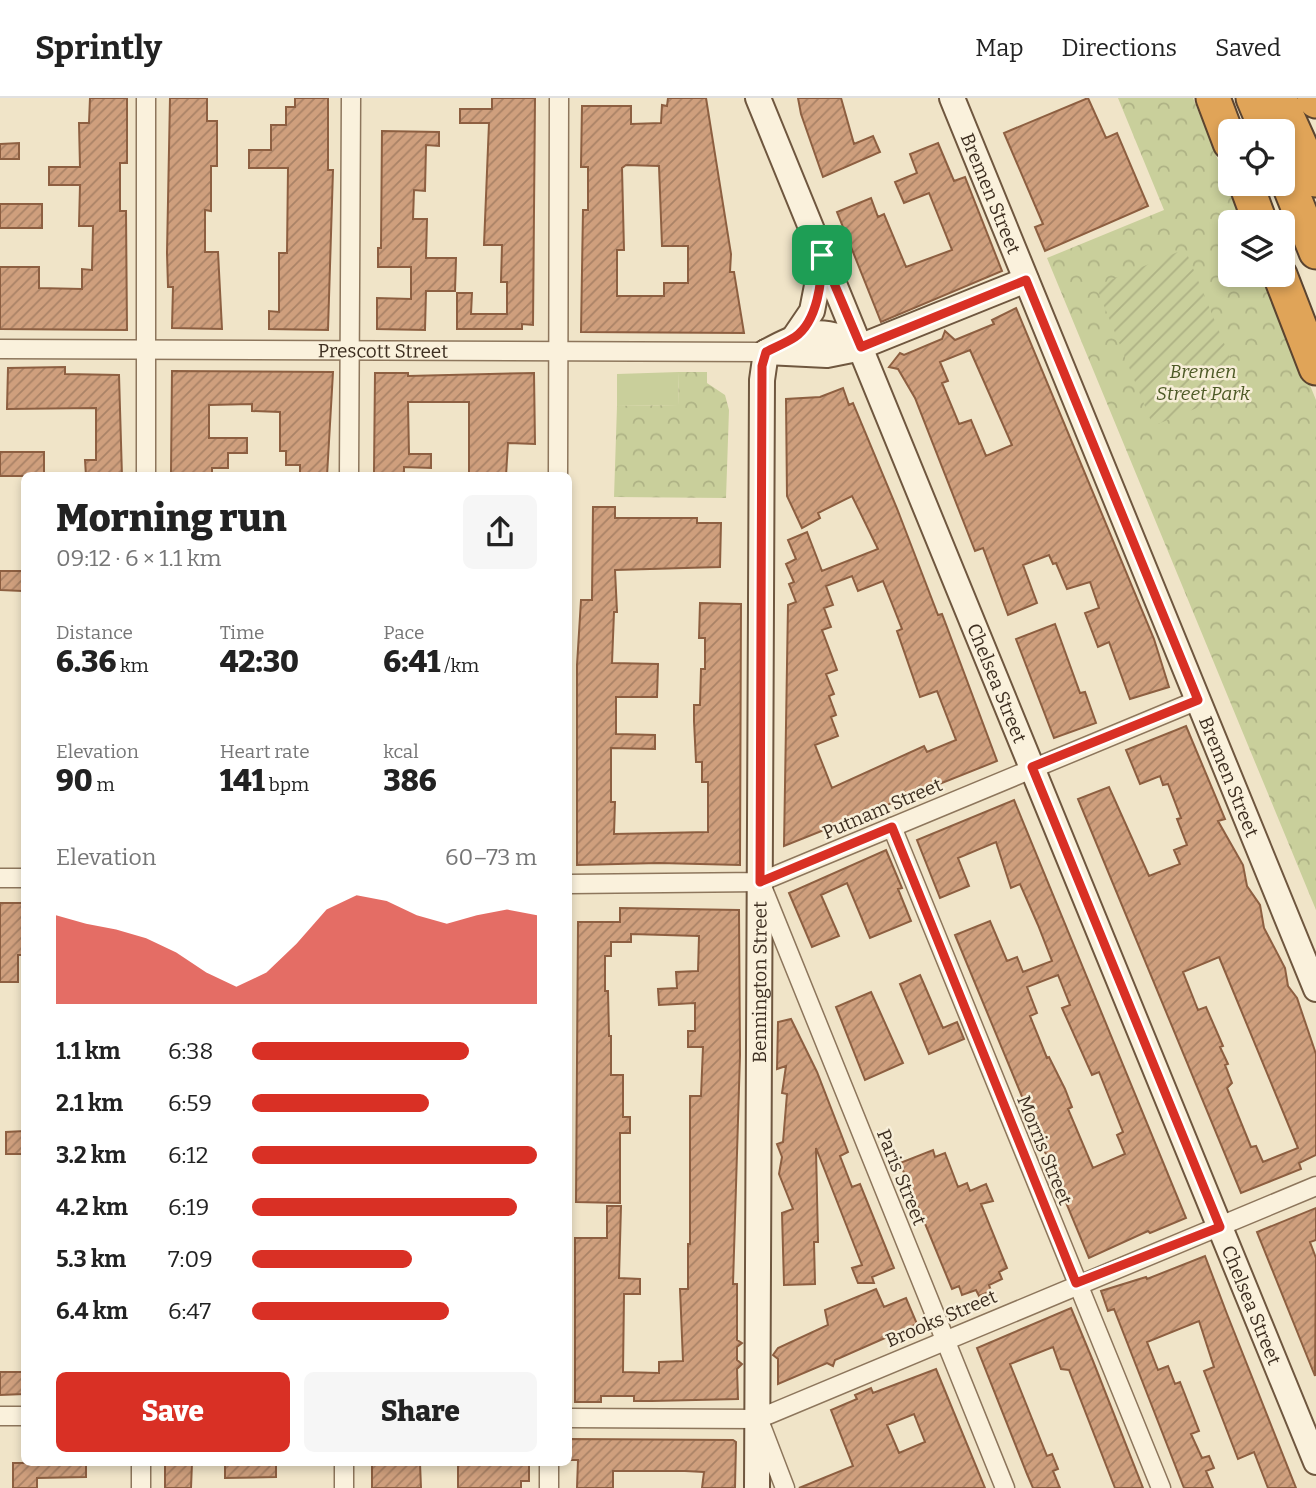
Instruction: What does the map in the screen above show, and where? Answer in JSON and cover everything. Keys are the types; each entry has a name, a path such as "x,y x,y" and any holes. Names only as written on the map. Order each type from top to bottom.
{"highway":[{"path":"1213,98 1221,119"},
{"path":"1253,98 1262,119"},
{"path":"1279,98 1316,180"},
{"path":"1293,196 1316,252"},
{"path":"1285,287 1316,368"}],"main road":[{"name":"Chelsea Street","path":"758,98 1316,1462"},
{"path":"769,98 773,136"},
{"name":"Bremen Street","path":"952,98 1316,989"},
{"path":"795,336 813,311 820,282 822,255"},
{"name":"Prescott Street","path":"766,352 827,355 861,347 1026,280"},
{"name":"Prescott Street","path":"766,352 806,333 835,335 861,347"},
{"name":"Bennington Street","path":"757,1488 762,393 766,352"}],"street":[{"path":"146,98 146,472"},
{"path":"349,472 351,98"},
{"path":"558,472 559,98"},
{"name":"Prescott Street","path":"0,349 766,352"},
{"name":"Putnam Street","path":"572,884 760,882 1198,700"},
{"name":"Morris Street","path":"892,827 1161,1488"},
{"path":"0,878 21,878"},
{"name":"Paris Street","path":"760,882 1005,1488"},
{"name":"Brooks Street","path":"572,1418 758,1419 1076,1283 1316,1186"},
{"path":"0,1416 21,1416"},
{"path":"758,1419 785,1488"},
{"path":"141,1466 141,1488"},
{"path":"344,1466 344,1488"},
{"path":"549,1466 549,1488"}],"green space":[{"name":"Bremen Street Park","path":"1118,98 1193,98 1218,160 1218,196 1233,196 1238,210 1218,210 1218,287 1270,287 1316,400 1316,910 1047,258 1164,210"},
{"path":"1185,249 1243,389 1153,426 1096,286"},
{"path":"679,372 678,405 617,406 617,374"},
{"path":"679,372 707,372 707,383 725,395 729,410 726,498 614,497 617,406 678,405"}],"building":[{"path":"90,98 127,98 127,163 120,163 120,211 126,211 127,330 0,329 0,267 39,267 39,288 82,289 82,269 92,270 93,226 79,226 80,185 49,185 49,167 80,167 79,123 89,123"},
{"path":"170,98 207,98 207,121 217,121 217,166 211,166 211,211 205,210 205,252 218,252 222,329 172,328 173,287 168,287 167,253"},
{"path":"295,98 328,98 328,170 333,170 328,330 269,329 269,311 279,312 279,253 287,253 288,168 249,168 249,150 271,150 271,125 286,125 286,107 295,107"},
{"path":"492,98 535,98 533,325 522,324 522,329 457,329 457,293 472,293 471,314 507,314 507,282 501,282 502,245 484,245 489,123 460,123 460,109 492,109"},
{"path":"668,98 706,98 731,254 730,272 734,272 744,333 581,332 583,210 588,210 588,167 581,167 582,106 631,106 631,124 661,123 662,105 667,106","holes":["626,165 659,166 662,246 688,246 688,283 664,283 664,296 617,296 617,250 624,250 622,168"]},
{"path":"798,98 841,98 854,144 873,136 880,152 823,177"},
{"path":"1088,98 1106,138 1117,133 1148,206 1045,251 1035,227 1043,224 1004,133"},
{"path":"382,131 439,132 439,146 426,145 425,191 414,190 413,219 427,219 426,258 456,258 455,291 426,291 425,330 377,329 377,298 411,299 411,267 378,267 378,248 381,248"},
{"path":"19,143 19,159 0,159 0,144"},
{"path":"938,143 954,181 965,177 1002,271 881,322 837,212 871,198 878,217 884,214 906,267 952,250 929,193 904,203 895,182 917,173 910,154"},
{"path":"0,204 42,204 42,228 0,228"},
{"path":"1016,308 1154,639 1169,687 1130,699 1109,642 1098,647 1085,613 1099,608 1090,582 1067,589 1056,563 1053,564 1049,555 1023,565 1037,603 1008,615 983,548 975,551 915,398 898,369 889,367 900,353 904,355 942,339 945,331 955,340 994,324 992,320","holes":["970,350 1012,445 986,456 971,420 959,424 942,383 948,381 940,362"]},
{"path":"65,367 65,374 119,375 122,472 86,472 85,460 96,460 96,408 7,409 8,368"},
{"path":"172,371 333,372 327,472 300,472 300,465 286,465 286,451 280,451 280,412 252,411 252,404 209,405 209,438 247,438 247,453 228,453 228,468 212,468 212,472 171,472"},
{"path":"375,373 408,373 408,376 534,373 535,444 508,443 506,472 469,472 469,402 408,402 409,454 431,454 431,468 404,467 404,472 374,472"},
{"path":"843,388 849,405 853,403 938,615 942,614 997,761 784,846 788,605 796,602 789,584 794,582 786,564 796,559 788,540 807,532 822,571 878,549 852,496 818,513 820,518 802,528 787,496 786,399 820,397","holes":["852,576 858,591 883,581 902,629 897,631 920,697 937,691 956,740 927,752 924,746 832,788 815,745 838,736 831,717 836,715 829,696 834,694 826,674 837,670 822,630 831,627 824,608 833,605 826,586"]},
{"path":"0,452 44,452 44,472 0,476"},
{"path":"593,507 615,507 615,518 697,518 697,523 721,523 720,567 615,570 617,612 614,612 612,663 658,664 657,697 616,697 616,734 655,735 655,749 611,748 611,802 615,802 614,834 708,832 708,782 702,782 702,762 696,762 694,721 694,705 700,705 701,669 705,669 705,638 699,638 700,603 741,604 740,865 577,865 577,665 581,600 592,600"},
{"path":"0,571 21,571 21,591 0,590"},
{"path":"1055,624 1080,693 1085,692 1096,723 1054,738 1016,639"},
{"path":"1186,726 1225,819 1218,821 1243,865 1247,886 1260,905 1264,928 1285,968 1288,986 1297,998 1316,1054 1316,1155 1299,1163 1301,1169 1241,1193 1078,799 1109,787 1149,876 1180,864 1174,850 1187,845 1177,819 1181,818 1168,784 1163,785 1160,776 1140,784 1126,750","holes":["1219,957 1298,1148 1263,1162 1256,1146 1251,1147 1227,1088 1232,1083 1225,1065 1228,1064 1220,1047 1223,1046 1206,1007 1198,1010 1183,972"]},
{"path":"1014,800 1186,1218 1150,1233 1148,1231 1089,1258 955,935 990,921 1007,961 1017,957 1023,972 1052,961 1038,925 1020,884 1011,888 996,842 958,858 969,886 940,898 917,840","holes":["1058,975 1070,1005 1062,1008 1092,1075 1099,1072 1123,1132 1117,1135 1125,1154 1093,1168 1068,1109 1072,1107 1065,1089 1049,1057 1047,1058 1030,1016 1037,1013 1027,987"]},
{"path":"886,850 902,888 898,889 911,921 870,938 847,883 821,895 839,936 812,947 789,893"},
{"path":"0,903 21,903 18,982 0,982"},
{"path":"620,908 739,910 740,1055 733,1284 737,1284 737,1340 742,1343 737,1347 737,1360 742,1364 737,1369 738,1399 634,1401 634,1396 601,1396 601,1402 575,1402 575,1238 607,1238 607,1206 621,1206 619,1278 640,1279 640,1294 624,1294 623,1372 659,1373 659,1362 683,1361 680,1289 688,1289 690,1096 701,1096 703,1047 688,1047 688,1031 695,1031 695,1003 659,1005 658,989 677,988 676,972 698,971 699,936 631,934 631,942 611,942 611,956 605,956 605,991 608,991 611,1075 623,1075 623,1117 630,1117 630,1133 620,1133 620,1203 576,1202 578,922 620,922"},
{"path":"920,975 943,1028 957,1022 964,1039 929,1054 900,984"},
{"path":"871,992 903,1063 865,1080 836,1007"},
{"path":"791,1019 817,1072 848,1152 840,1156 852,1187 860,1184 894,1268 872,1277 874,1283 858,1283 852,1268 862,1265 816,1148 818,1242 814,1242 815,1284 784,1285 782,1213 793,1209 779,1174 782,1157 777,1144 783,1142 787,1094 782,1093 786,1066 777,1069 778,1022"},
{"path":"21,1131 21,1154 6,1154 6,1132"},
{"path":"933,1150 935,1157 945,1153 958,1187 967,1183 970,1191 986,1184 993,1201 981,1204 1007,1268 999,1272 1002,1279 989,1285 991,1291 979,1296 976,1290 962,1295 959,1286 952,1289 900,1163"},
{"path":"1316,1208 1316,1240 1310,1242 1316,1258 1315,1376 1257,1232"},
{"path":"1205,1256 1296,1488 1268,1488 1254,1452 1238,1459 1204,1371 1214,1367 1199,1321 1147,1342 1158,1370 1168,1366 1175,1384 1180,1382 1199,1431 1191,1434 1202,1458 1209,1456 1214,1468 1206,1471 1213,1488 1184,1488 1114,1309 1108,1311 1101,1291 1146,1277 1147,1279"},
{"path":"876,1289 884,1307 906,1298 917,1324 835,1360 833,1366 827,1363 778,1384 778,1359 773,1355 778,1348 828,1325 825,1310"},
{"path":"1071,1308 1143,1488 1115,1488 1069,1370 1061,1369 1053,1347 1010,1364 1047,1456 1052,1454 1058,1469 1053,1471 1060,1488 1033,1488 1027,1474 977,1348"},
{"path":"936,1369 985,1488 799,1488 853,1466 831,1410 857,1399 855,1395 871,1388 873,1393","holes":["914,1414 925,1442 899,1453 887,1425"]},
{"path":"0,1372 21,1372 21,1394 0,1395"},
{"path":"572,1439 733,1440 736,1442 735,1488 702,1488 704,1472 613,1471 613,1488 577,1488 578,1460 572,1460"},
{"path":"13,1463 21,1463 21,1466 86,1466 86,1477 37,1478 37,1488 13,1488"},
{"path":"165,1466 192,1466 191,1488 165,1488"},
{"path":"225,1466 276,1466 276,1477 225,1478"},
{"path":"372,1466 420,1466 421,1488 372,1488"},
{"path":"458,1466 529,1466 529,1481 521,1481 521,1488 458,1488"}],"route":[{"path":"822,255 861,347 1026,280 1198,700 1032,767 1220,1227 1076,1283 892,827 760,882 762,366 766,352 795,336 806,325 817,298 822,255"}]}
